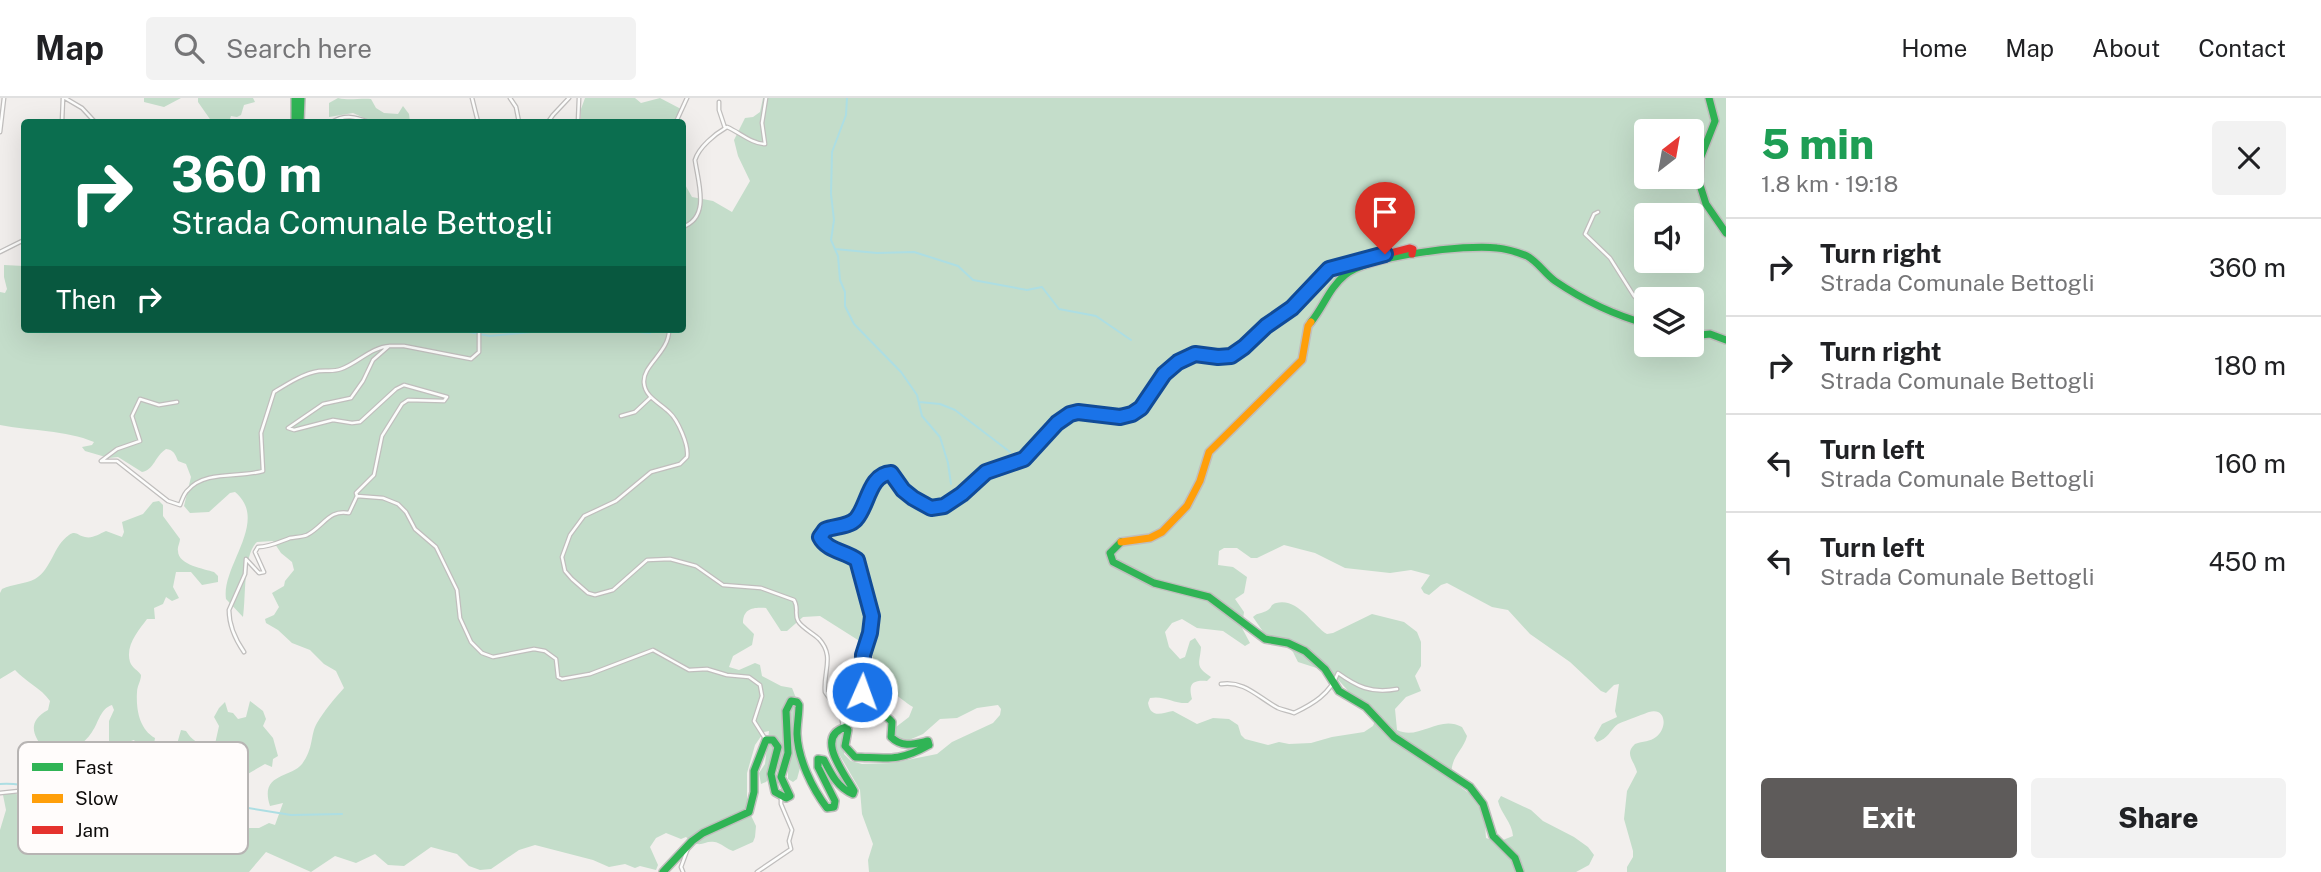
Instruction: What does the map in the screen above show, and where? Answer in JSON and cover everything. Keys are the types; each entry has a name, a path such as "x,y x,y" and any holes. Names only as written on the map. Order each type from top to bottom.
{"street":[{"path":"0,135 4,98"},
{"path":"62,119 64,98 82,108 92,119"},
{"path":"295,98 295,119"},
{"path":"300,119 302,98"},
{"path":"472,98 477,119"},
{"path":"510,98 516,107 518,119"},
{"path":"550,119 569,98"},
{"path":"578,119 580,98"},
{"path":"677,119 687,98"},
{"path":"725,128 739,131 758,144 765,144 762,123 766,98"},
{"path":"1709,98 1715,121 1703,149 1699,189 1713,220 1726,233"},
{"path":"719,102 725,128"},
{"path":"338,119 361,119"},
{"path":"686,226 693,223 700,210 695,157 725,128"},
{"path":"1598,212 1594,214 1585,233 1610,258 1634,296"},
{"path":"0,252 21,242"},
{"path":"668,333 666,345 645,376 644,385 651,397 674,418 688,449 687,457 680,464 651,472 616,501 581,519 562,553 565,571 588,593 601,595 613,590 647,560 670,559 702,568 723,585 761,588 794,600 797,604 799,624 816,635 826,648 828,668 825,692 841,715 843,727 848,730 845,746 848,751 859,758 903,758 929,745 928,741 910,745 895,742 891,737 890,718 864,699 861,673 872,622 870,607 857,560 824,543 820,537 825,530 855,520 870,490 886,473 891,473 903,490 913,498 931,508 944,506 986,472 1024,459 1057,423 1070,414 1078,412 1120,417 1132,414 1141,408 1164,374 1185,357 1195,354 1226,357 1238,352 1266,326 1292,308 1329,269 1410,248 1413,249 1412,255"},
{"path":"1520,872 1515,858 1493,836 1483,804 1470,787 1394,737 1366,708 1343,695 1321,664 1298,647 1265,639 1209,597 1139,577 1113,562 1110,553 1121,542 1150,538 1162,533 1187,506 1200,481 1209,452 1302,360 1308,326 1335,284 1357,267 1441,250 1507,250 1532,259 1543,272 1569,289 1634,320"},
{"path":"177,402 159,405 140,399 132,416 140,441 117,449 101,461 117,461 168,501 180,505 187,490 202,479 251,475 263,471 261,433 274,392 313,372 334,372 344,368 385,346 393,345 471,359 477,356 479,333"},
{"path":"1704,335 1726,340"},
{"path":"244,652 230,625 229,610 245,574 246,559 259,573 264,572 255,552 258,547 306,535 338,511 349,513 357,496 355,493 374,475 382,436 402,404 408,400 444,401 447,397 404,385 360,422 334,420 294,430 288,428 323,404 351,398 373,360 381,351 393,345"},
{"path":"621,416 635,412 651,397"},
{"path":"357,496 383,498 398,503 404,508 415,528 436,547 457,590 460,618 471,642 482,653 492,657 525,650 545,651 556,659 558,677 562,679 590,674 653,650 689,670 707,669 727,675 749,677 760,685 762,696 754,721 766,740"},
{"path":"1221,684 1248,688 1280,709 1294,713 1318,700 1334,684 1338,673 1356,686 1384,692 1396,689"},
{"path":"766,740 773,740 778,747 771,774 775,792 789,798 781,777 788,754 785,714 788,703 793,700 799,705 798,732 801,752 821,800 830,808 834,807 835,801 818,767 818,759 824,760 830,773 846,792 853,794 854,791 830,746 831,737 843,727"},
{"path":"663,872 689,845 720,824 748,812 754,792 754,771 766,740"},
{"path":"0,793 18,791"},
{"path":"757,872 791,849 789,841 792,830 781,804 781,796"},
{"path":"683,872 681,867 689,845"}],"green space":[{"path":"144,98 181,98 164,107 144,102"},
{"path":"198,98 253,98 255,102 244,105 241,115 237,117 210,119"},
{"path":"338,98 371,99 376,108 384,113 398,114 403,106 410,119 366,119 353,113 329,117 329,103"},
{"path":"585,98 635,98 641,103 660,98 681,109 675,119 581,119"},
{"path":"763,98 1726,98 1726,872 1627,872 1633,851 1624,819 1627,791 1637,772 1630,751 1635,744 1651,740 1660,733 1664,724 1662,715 1655,711 1649,712 1618,724 1597,742 1594,738 1602,724 1617,717 1615,711 1619,684 1606,693 1601,691 1570,662 1530,634 1508,610 1492,607 1447,583 1429,595 1424,593 1421,588 1430,575 1411,570 1390,573 1345,568 1315,553 1284,545 1257,558 1251,558 1237,548 1224,548 1219,551 1218,565 1233,567 1247,577 1244,593 1235,599 1244,612 1242,628 1250,643 1245,646 1223,631 1197,628 1182,619 1172,623 1165,632 1169,647 1180,659 1185,657 1190,641 1195,638 1201,647 1200,667 1211,677 1207,681 1192,684 1192,699 1188,703 1150,698 1149,708 1158,714 1173,711 1197,724 1213,718 1229,719 1238,725 1245,739 1268,745 1279,742 1311,743 1364,732 1373,726 1377,716 1332,673 1298,662 1282,641 1266,636 1253,617 1274,604 1284,602 1298,608 1327,634 1372,614 1404,622 1417,632 1421,642 1421,666 1415,676 1421,691 1406,697 1395,709 1397,730 1413,732 1445,724 1462,727 1467,736 1453,763 1452,774 1457,784 1483,808 1486,838 1498,842 1513,836 1511,826 1498,801 1501,796 1531,810 1543,821 1588,847 1594,855 1589,865 1576,872 869,872 868,860 873,844 862,814 860,790 835,747 837,737 846,732 844,754 851,761 862,764 892,763 937,754 952,742 993,723 1000,715 1001,709 998,705 977,708 957,718 940,719 923,734 909,740 898,740 894,736 896,727 909,717 913,707 882,680 869,647 820,616 803,617 787,631 781,631 766,608 753,608 747,611 743,618 743,623 754,634 752,645 733,656 729,667 739,670 755,663 760,665 762,676 781,686 792,688 796,698 794,740 800,768 797,779 793,782 788,779 788,758 761,784 759,773 765,764 769,731 764,732 755,745 747,773 747,807 756,826 755,837 753,842 733,851 718,843 696,844 686,837 681,839 666,833 656,838 650,847 658,865 656,870 625,864 609,867 593,860 535,845 519,850 491,869 480,870 469,866 457,854 431,847 404,866 388,865 375,854 356,863 335,856 311,872 266,852 249,872 0,872 0,830 6,810 3,795 14,793 18,795 18,854 248,854 248,828 259,828 269,823 275,825 283,803 270,806 269,787 272,782 302,764 317,723 344,688 336,671 310,650 292,643 266,623 265,619 274,615 279,607 272,593 284,586 294,570 292,562 281,553 273,541 257,542 249,556 243,617 226,599 226,586 242,544 248,516 244,504 235,492 230,493 209,512 190,513 184,506 191,477 186,464 178,461 171,450 166,449 149,469 142,472 118,457 109,458 85,451 82,447 94,442 83,438 0,425 0,292 5,293 7,289 4,265 21,266 21,333 686,333 686,186 692,197 713,201 732,212 750,181 734,140 745,118 760,112"},
{"path":"159,501 163,505 163,516 180,539 178,550 182,560 218,576 218,582 202,585 191,572 176,572 173,587 179,598 172,601 166,597 163,604 154,608 155,619 147,619 131,644 131,664 141,675 137,690 138,712 142,724 155,738 155,742 109,742 109,721 114,710 112,705 102,713 83,742 39,742 35,735 34,724 48,710 50,701 15,670 0,679 0,593 2,589 31,581 41,575 59,545 71,534 90,537 106,531 122,537 122,522 143,514 153,502"},
{"path":"250,701 263,711 266,719 263,726 273,738 278,756 273,759 272,767 265,764 248,774 248,742 215,742 219,726 214,717 225,702 228,712 238,719 246,717"},
{"path":"181,730 186,731 198,742 178,742"}],"waterway":[{"path":"847,98 846,115 832,152 831,194 834,220 831,240 838,256 845,306 854,324 901,372 917,395 922,416 940,437 951,484"},
{"path":"835,249 877,253 914,252 958,266 973,280 1027,290 1042,287 1059,309 1096,316 1131,340"},
{"path":"474,333 490,336 521,333"},
{"path":"919,402 940,404 955,410 1010,452"},
{"path":"0,784 18,785"},
{"path":"248,808 291,815 342,814"}],"traffic: fast":[{"path":"295,98 295,119"},
{"path":"300,119 301,98"},
{"path":"1709,98 1715,121 1700,159 1699,182 1706,204 1726,233"},
{"path":"1311,322 1335,286 1345,275 1357,268 1418,253 1482,247 1505,249 1527,256 1555,281 1611,311 1634,320"},
{"path":"1704,335 1726,340"},
{"path":"929,745 928,741 899,743 891,737 892,722 863,698 859,679 872,623 869,599 857,560 830,548 820,537 828,530 854,520 886,473 894,475 916,500 932,506 942,505 962,494 986,472 1022,460 1068,415 1079,411 1109,416 1129,414 1139,408 1150,395"},
{"path":"1121,542 1110,553 1113,562 1154,583 1209,597 1265,639 1288,643 1305,651 1325,669 1339,691 1366,707 1394,737 1470,787 1483,804 1493,836 1515,858 1520,872"},
{"path":"663,872 703,833 749,812 754,792 754,771 766,740 773,740 778,747 771,774 775,792 786,798 790,796 781,777 788,753 786,711 791,701 799,705 797,734 803,763 816,792 827,808 834,807 835,801 818,767 818,759 824,760 843,788 853,794 854,791 834,756 832,738 837,732 846,727 848,730 845,746 855,757 901,757 929,745"}],"traffic: slow":[{"path":"1121,542 1150,538 1162,532 1187,506 1200,481 1209,452 1302,360 1311,322"}],"traffic: jam":[{"path":"1150,395 1164,374 1185,357 1196,354 1226,357 1238,352 1266,326 1292,308 1329,269 1410,248 1413,249 1412,254"}],"route":[{"path":"862,692 863,655 872,622 870,607 857,560 830,548 820,537 832,526 855,520 870,490 880,477 891,473 908,495 931,508 944,506 956,499 986,472 1024,459 1057,423 1070,414 1078,412 1120,417 1138,411 1154,386 1178,362 1195,354 1231,356 1292,308 1329,269 1385,254"}]}
